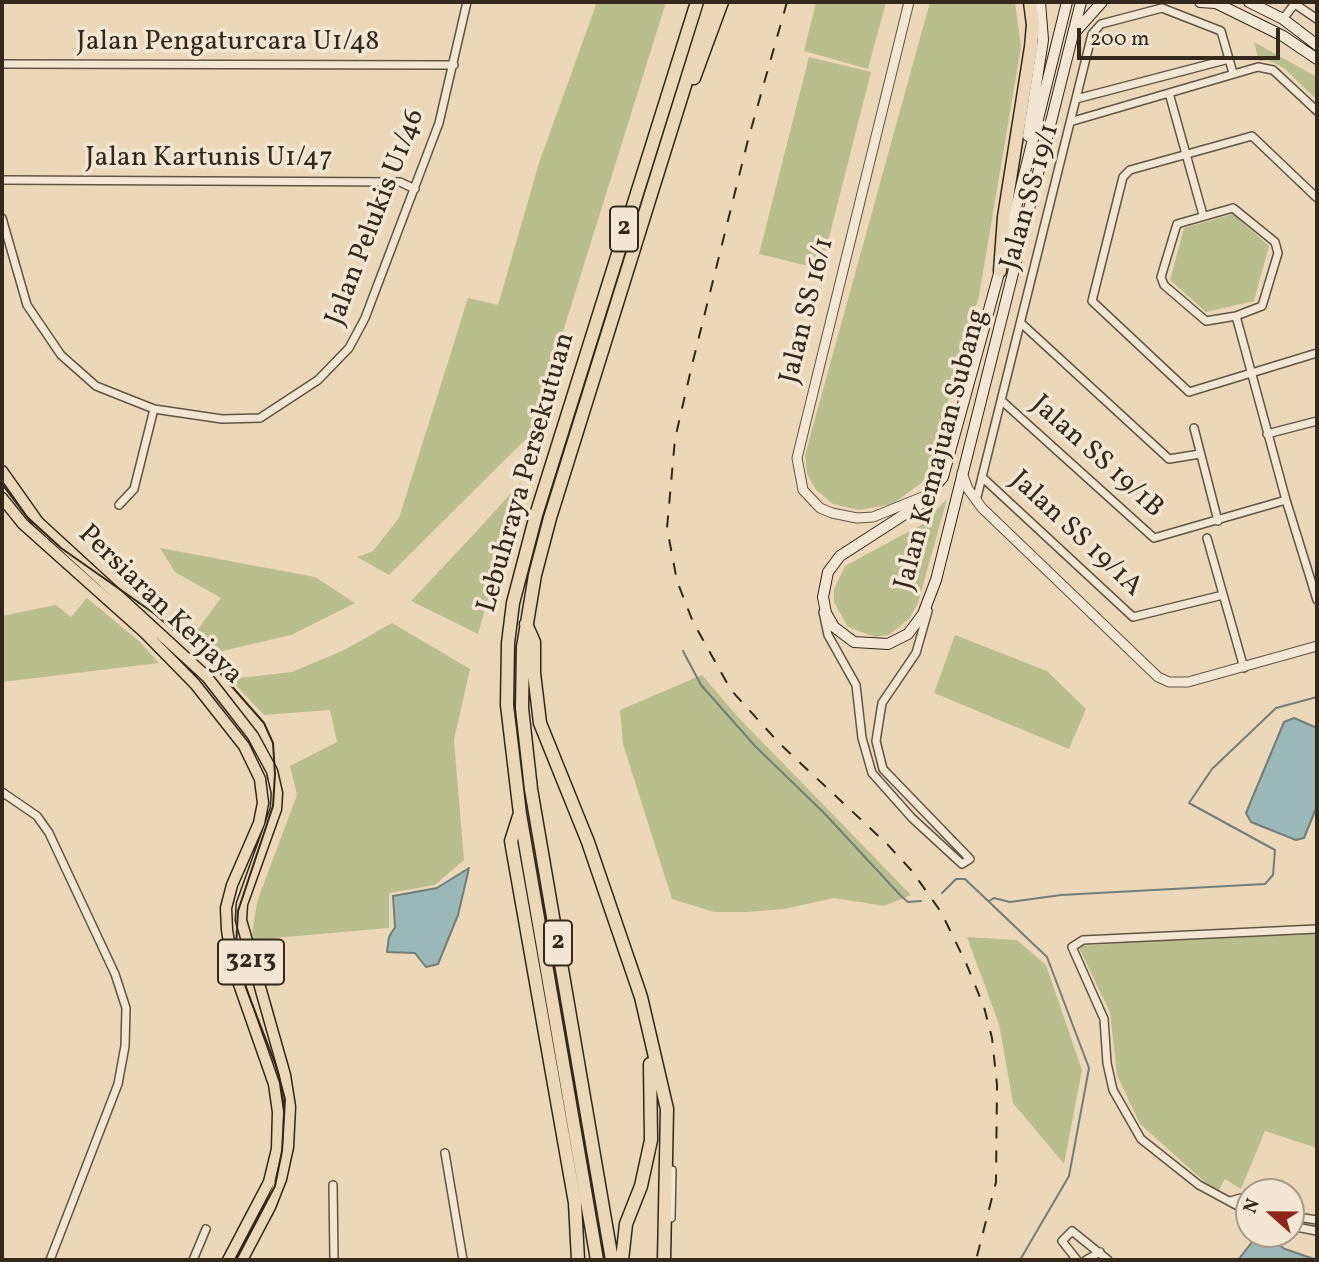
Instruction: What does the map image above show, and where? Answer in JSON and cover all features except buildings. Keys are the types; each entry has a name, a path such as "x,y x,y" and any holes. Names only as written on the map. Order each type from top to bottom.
{"highway":[{"name":"Lebuhraya Persekutuan","path":"597,1260 520,814 507,705 508,643 513,603 556,448 697,2"},
{"name":"Lebuhraya Persekutuan","path":"612,1260 531,789 522,708 526,623 550,518 711,2"},
{"path":"676,113 702,60 722,2"},
{"path":"1000,271 1004,217 1031,47 1033,25 1030,2"},
{"path":"526,623 534,642 534,673 540,723 588,842 641,998 662,1085 667,1109 666,1260"},
{"path":"520,814 511,841 575,1203 578,1260"},
{"path":"622,1260 626,1224 648,1161 652,1129 652,1085 641,998"}],"main road":[{"path":"1018,202 1043,40 1040,2"},
{"name":"Jalan Kemajuan Subang","path":"1067,2 1000,271 943,477 933,491 905,516 840,556 828,572 824,603 829,620 847,639 861,644 888,644 915,628 936,580 1081,2"},
{"path":"1071,41 1085,18 1102,2"},
{"path":"1200,2 1215,2 1283,36 1317,59"},
{"path":"1249,2 1283,19 1317,45"},
{"name":"Persiaran Kerjaya","path":"2,471 38,522 149,629 253,761 260,779 263,803 259,823 232,885 226,908 233,967 274,1084 278,1112 276,1150 269,1182 228,1260"},
{"name":"Persiaran Kerjaya","path":"2,498 23,524 207,677 267,758 277,793 272,824 242,904 241,919 282,1060 290,1107 288,1147 282,1180 245,1257"}],"street":[{"name":"Jalan Pelukis U1/46","path":"2,218 27,305 61,355 96,386 154,409 222,419 260,418 318,380 349,348 365,318 439,123 467,2"},
{"name":"Jalan SS 16/1","path":"909,2 797,458 798,476 811,501 820,508 844,516 857,518 888,514 933,491"},
{"path":"1283,19 1294,2 1317,19"},
{"path":"1073,121 1076,99 1096,29 1101,24 1155,8 1168,9 1221,32 1233,73"},
{"path":"1076,99 1229,59"},
{"name":"Jalan Pengaturcara U1/48","path":"2,64 454,65"},
{"name":"Jalan SS 19/1","path":"974,499 982,478 1073,121 1258,67 1273,69 1317,111"},
{"path":"1170,93 1203,215"},
{"path":"1317,198 1252,136 1130,170 1122,177 1092,302 1186,391 1252,375 1317,353"},
{"name":"Jalan Kartunis U1/47","path":"2,180 400,182 415,189"},
{"path":"1228,209 1238,210 1278,246 1262,306 1236,316 1206,321 1161,281 1174,230 1183,221 1228,209"},
{"path":"1236,316 1267,434 1317,600"},
{"path":"1021,323 1169,459 1200,454"},
{"name":"Jalan SS 19/1B","path":"1002,401 1149,536 1159,539 1286,500"},
{"path":"119,505 134,489 154,409"},
{"path":"1267,434 1317,421"},
{"path":"1194,428 1218,522"},
{"path":"962,471 974,499 1158,677 1180,684 1317,646"},
{"name":"Jalan SS 19/1A","path":"982,478 1133,618 1223,595"},
{"path":"952,510 974,499"},
{"path":"1206,538 1244,667"},
{"path":"1308,571 1317,568"},
{"path":"936,580 916,653 882,703 876,741 883,769 970,859"},
{"path":"824,603 824,624 856,685 862,738 872,773 912,818 960,863 980,853"},
{"path":"2,792 37,816 49,833 115,974 126,1008 125,1046 118,1084 50,1260"},
{"path":"912,818 921,809"},
{"path":"1235,1206 1199,1185 1141,1139 1113,1090 1107,1063 1104,1019 1072,947 1083,940 1317,929"},
{"path":"662,1085 668,1093 671,1110 666,1260"},
{"path":"445,1153 463,1260"},
{"path":"332,1185 334,1260"},
{"path":"1230,1201 1235,1200"},
{"path":"193,1260 205,1229"},
{"path":"1077,1260 1062,1241 1073,1231 1108,1260"},
{"path":"1086,1260 1100,1252"}],"green space":[{"path":"597,2 666,2 531,434 389,575 357,557 373,551 399,518 468,298 498,305 539,163"},
{"path":"816,2 886,2 868,69 804,51"},
{"path":"930,2 1015,2 1021,47 979,296 925,480 893,504 859,510 833,504 816,490 807,474 805,455"},
{"path":"1254,42 1317,77 1317,100 1284,68 1268,60 1259,61"},
{"path":"809,57 871,72 821,269 759,254"},
{"path":"1233,214 1269,246 1254,301 1206,312 1170,280 1184,228"},
{"path":"521,482 478,634 411,601 475,533"},
{"path":"947,499 918,603 909,619 889,635 875,637 848,627 834,602 834,589 845,566 921,525"},
{"path":"160,548 315,577 355,603 291,635 205,655 195,633 221,598 175,572"},
{"path":"87,598 140,642 159,663 2,682 2,616 56,605 71,617"},
{"path":"392,623 470,669 454,740 464,860 435,885 389,893 389,928 251,940 257,902 297,795 290,766 337,742 330,710 264,715 230,679 292,672 344,650"},
{"path":"955,635 1047,671 1086,709 1069,749 934,693"},
{"path":"702,675 737,716 911,895 884,906 834,898 784,909 746,912 714,912 672,899 623,744 620,710"},
{"path":"1317,931 1317,1148 1265,1131 1246,1178 1235,1178 1235,1185 1225,1179 1217,1193 1140,1124 1117,1075 1110,1012 1078,946"},
{"path":"967,937 1017,940 1046,965 1082,1070 1064,1164 1013,1103 999,1024"}],"water":[{"path":"1294,718 1317,728 1317,806 1304,838 1296,840 1251,822 1246,813 1284,722"},
{"path":"469,868 458,915 438,964 426,967 415,953 387,952 389,937 395,927 393,896 437,888"},
{"path":"1247,1248 1284,1248 1317,1260 1238,1260"}],"waterway":[{"path":"683,651 701,685 755,746 825,814 901,896 908,902 921,901"},
{"path":"989,901 994,898 1010,902 1061,895 1265,884 1273,875 1275,850 1189,803 1212,769 1276,708 1317,697"},
{"path":"942,893 956,879 965,879 1047,957 1089,1068 1069,1176 1020,1260"}],"tram line":[{"path":"2,484 27,517 61,548 155,614 213,665 264,723 273,743 273,806 238,911 236,946 246,988 276,1066 285,1099 282,1151 275,1186 236,1260"}],"railway":[{"path":"787,2 748,140 675,439 667,528 677,581 693,622 731,690 780,744 887,844 912,871 941,912 966,963 984,1007 992,1038 997,1085 996,1182 976,1260"}]}
